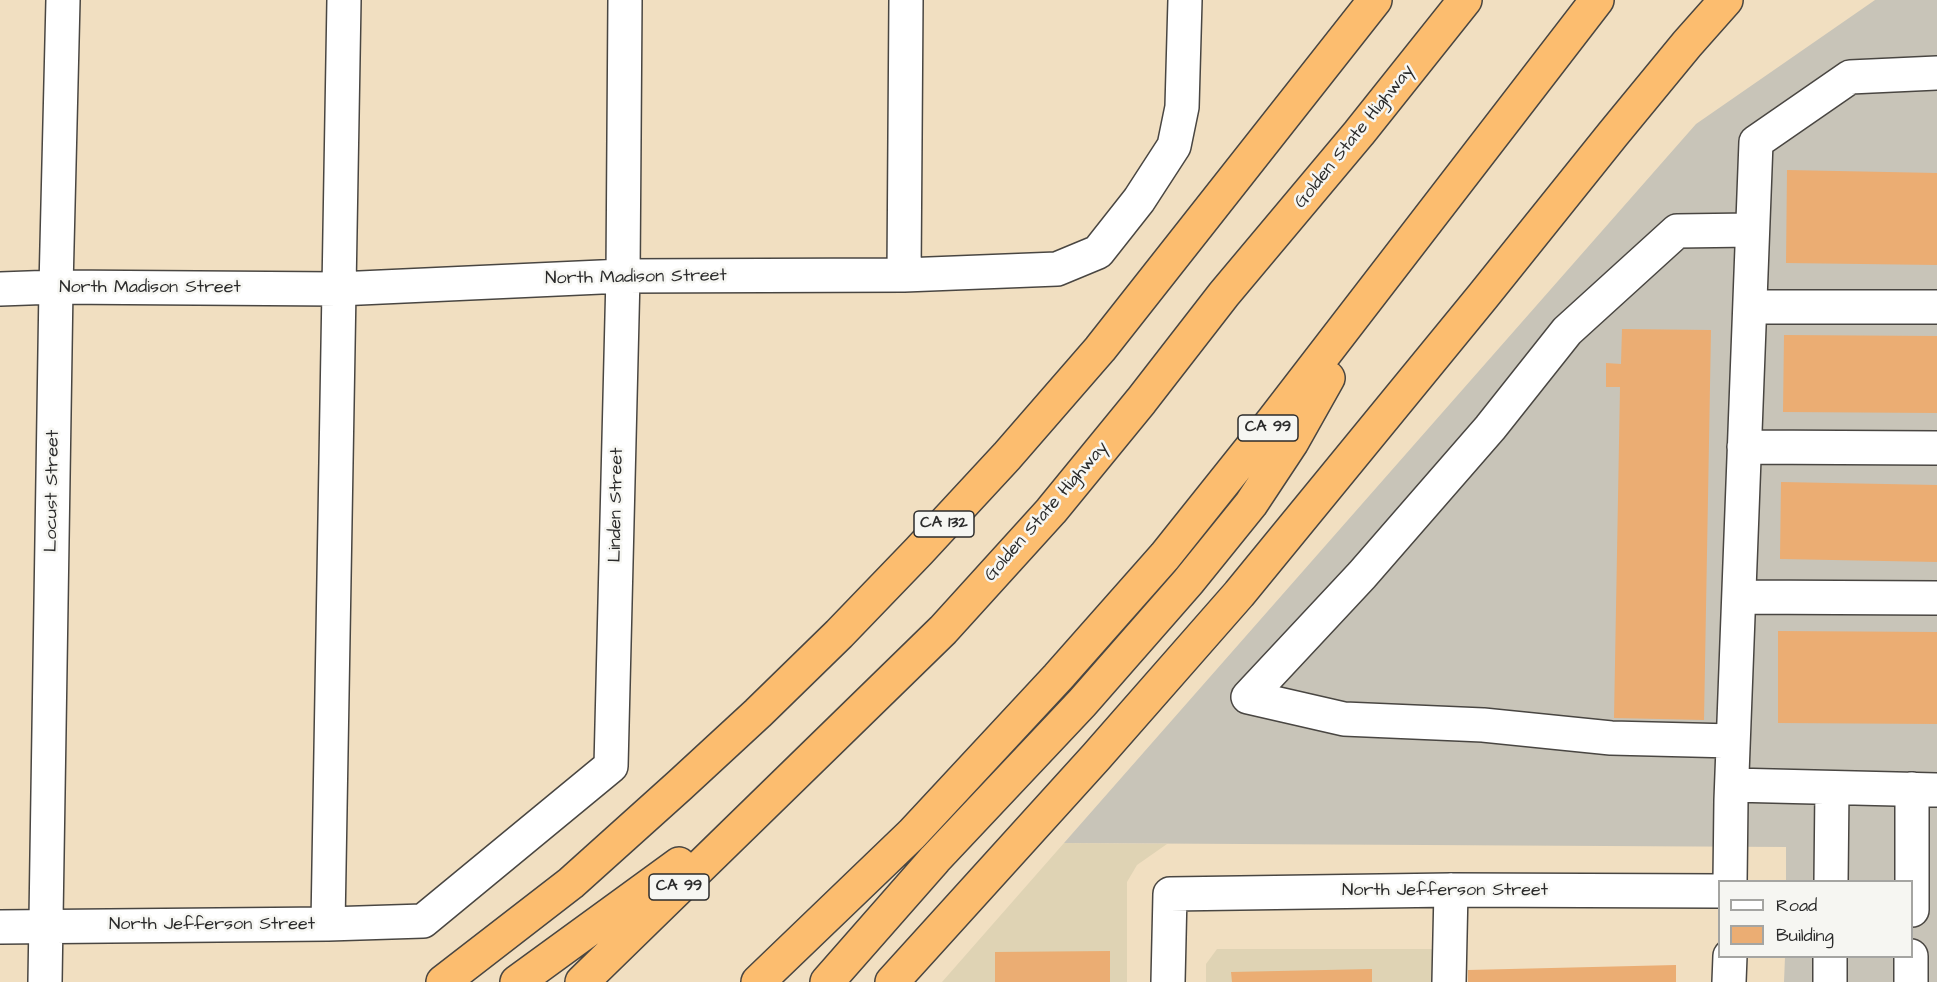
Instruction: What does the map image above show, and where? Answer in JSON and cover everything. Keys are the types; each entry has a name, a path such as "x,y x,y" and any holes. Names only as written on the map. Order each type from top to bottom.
{"highway":[{"name":"CA 132","path":"443,982 571,883 680,785 823,650 919,551 1007,456 1100,349 1375,0"},
{"name":"Golden State Highway","path":"582,982 944,630 1051,511 1141,401 1224,294 1359,134 1465,0"},
{"name":"CA 99","path":"758,982 912,834 1066,669 1172,547 1272,422 1597,0"},
{"path":"892,982 1088,766 1239,594 1635,107 1726,0"},
{"path":"827,982 935,859 1082,703 1188,582 1251,504 1292,442 1324,385 1413,240"},
{"path":"517,982 777,792"}],"street":[{"name":"Locust Street","path":"45,982 63,0"},
{"path":"328,924 344,0"},
{"name":"Linden Street","path":"423,921 611,766 623,276 626,0"},
{"path":"904,274 906,0"},
{"name":"North Madison Street","path":"0,289 56,287 338,289 623,276 904,274 1057,269 1098,252 1139,200 1174,146 1182,107 1185,0"},
{"path":"1730,880 1733,741 1756,142 1850,77 1937,73"},
{"path":"1733,741 1611,738 1483,725 1344,719 1248,697 1370,566 1490,428 1567,331 1677,231 1752,230"},
{"path":"1750,307 1937,307"},
{"path":"1744,447 1937,448"},
{"path":"1739,597 1937,598"},
{"path":"1732,785 1924,790 1913,892"},
{"path":"1832,788 1832,880"},
{"path":"1449,982 1451,890"},
{"name":"North Jefferson Street","path":"1168,982 1170,894 1451,890 1718,891"},
{"name":"North Jefferson Street","path":"0,927 423,921"},
{"path":"1729,982 1730,958"},
{"path":"1830,958 1830,982"},
{"path":"1911,958 1911,982"}],"shaded area":[{"path":"1875,0 1937,0 1937,982 1784,982 1785,958 1913,958 1913,880 1786,880 1786,847 1064,843 1696,124"},
{"path":"1064,843 1167,844 1137,865 1127,882 1127,982 942,982"},
{"path":"1217,949 1433,949 1432,982 1206,982 1206,964"}],"building":[{"path":"1787,170 1937,173 1937,265 1786,263"},
{"path":"1622,329 1711,330 1704,720 1614,718 1620,387 1606,387 1606,363 1621,364"},
{"path":"1784,335 1937,336 1937,413 1783,412"},
{"path":"1781,482 1937,485 1937,562 1780,559"},
{"path":"1778,631 1937,632 1937,724 1778,723"},
{"path":"1110,951 1110,982 995,982 995,952"},
{"path":"1676,965 1676,982 1468,982 1468,970"},
{"path":"1372,969 1372,982 1232,982 1231,972"}]}
